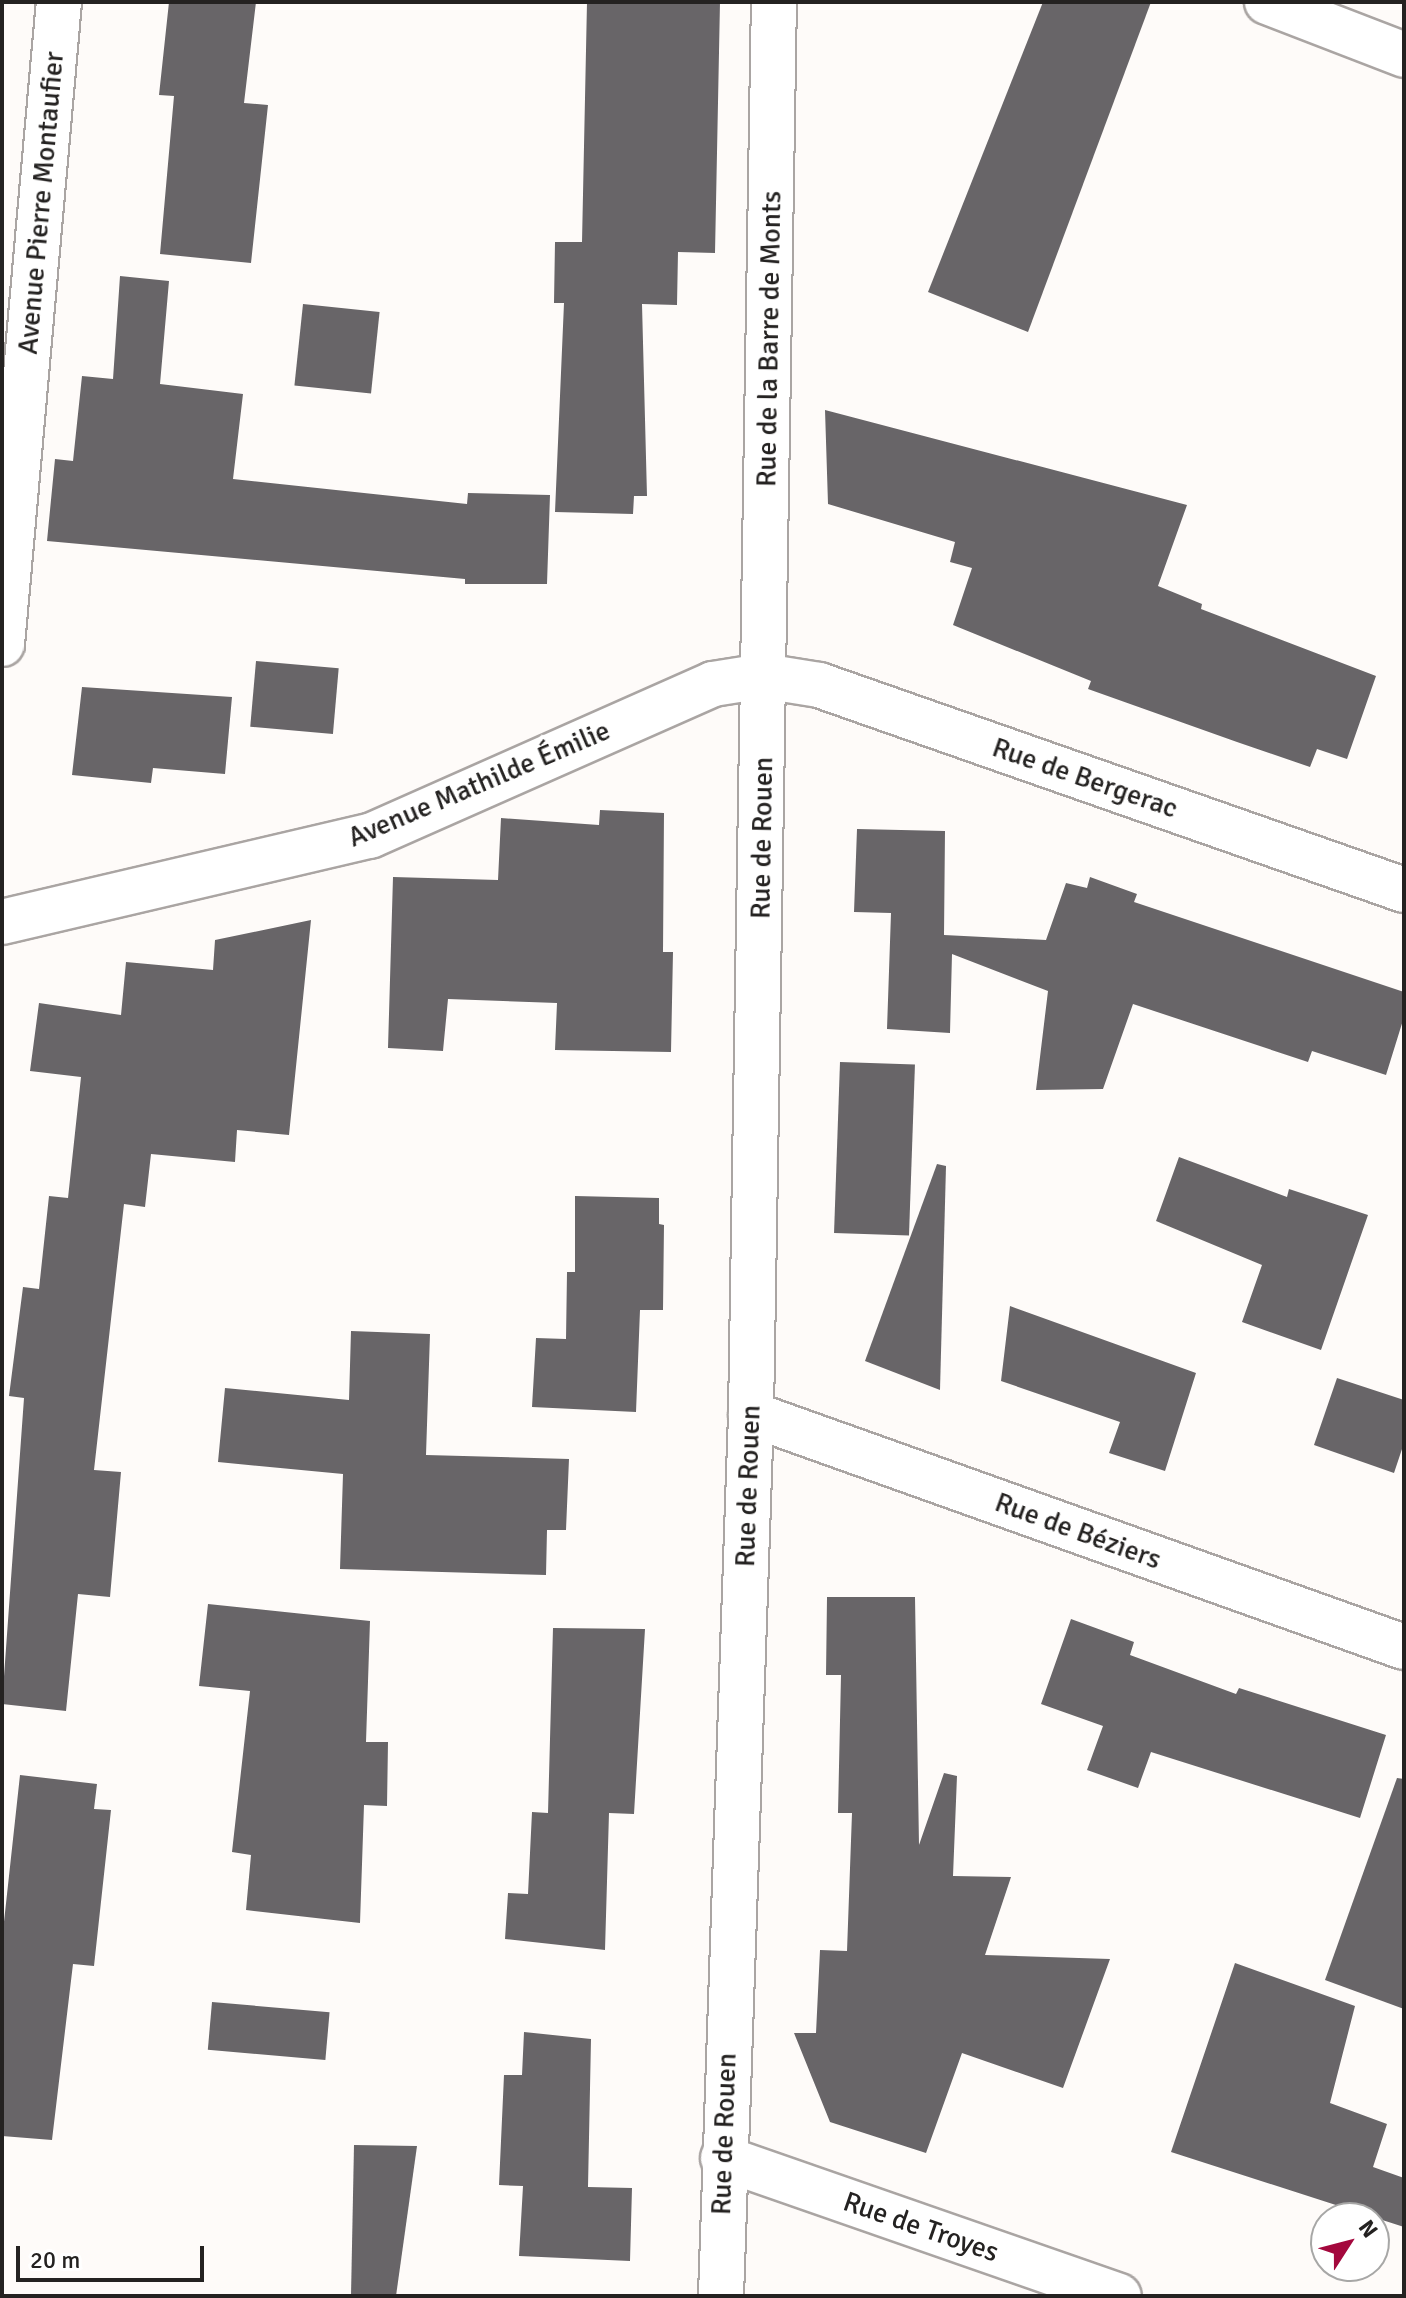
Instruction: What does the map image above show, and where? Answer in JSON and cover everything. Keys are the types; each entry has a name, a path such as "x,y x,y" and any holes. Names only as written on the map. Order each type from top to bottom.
{"street":[{"name":"Avenue Pierre Montaufier","path":"2,644 59,2"},
{"name":"Rue de la Barre de Monts","path":"763,676 774,2"},
{"path":"1267,2 1404,55"},
{"name":"Rue de Bergerac","path":"763,676 819,685 1404,890"},
{"name":"Avenue Mathilde Émilie","path":"2,922 370,836 713,684 763,676"},
{"name":"Rue de Rouen","path":"721,2296 723,2158 751,1414 763,676"},
{"name":"Rue de Béziers","path":"751,1414 1404,1647"},
{"name":"Rue de Troyes","path":"723,2158 1119,2296"}],"building":[{"path":"169,2 256,2 244,103 268,105 251,263 160,254 174,96 159,95"},
{"path":"587,2 720,2 715,253 678,252 677,305 642,304 647,496 634,496 633,514 555,512 564,303 554,303 555,242 582,242"},
{"path":"1043,2 1151,2 1028,332 928,292"},
{"path":"120,276 169,281 160,384 243,394 233,479 467,504 468,493 550,495 547,584 465,584 465,579 47,541 55,459 73,461 82,376 113,379"},
{"path":"303,304 380,312 371,394 294,386"},
{"path":"825,410 1187,505 1158,586 1202,604 1201,609 1376,676 1347,759 1317,749 1310,767 1088,689 1091,681 953,625 972,568 950,562 955,542 828,504"},
{"path":"256,661 339,668 333,734 250,727"},
{"path":"82,687 232,697 225,774 153,768 151,783 72,775"},
{"path":"600,810 664,813 663,952 673,952 671,1052 555,1050 557,1003 448,999 443,1051 388,1048 393,877 498,880 501,818 599,825"},
{"path":"857,829 945,831 944,935 1046,940 1066,883 1087,888 1090,877 1137,894 1134,902 1404,992 1404,1017 1386,1075 1312,1051 1308,1062 1133,1004 1103,1089 1036,1090 1048,991 952,954 950,1033 887,1029 891,913 854,912"},
{"path":"311,920 289,1135 237,1130 235,1162 151,1154 145,1207 124,1204 94,1470 121,1472 110,1597 78,1594 66,1711 2,1704 24,1398 9,1396 23,1287 39,1289 49,1196 68,1198 81,1077 30,1071 39,1003 121,1015 126,962 213,970 215,940"},
{"path":"840,1062 915,1065 909,1236 834,1233"},
{"path":"1179,1157 1287,1197 1289,1189 1368,1215 1321,1350 1242,1322 1262,1265 1156,1221"},
{"path":"937,1164 946,1166 940,1390 865,1361"},
{"path":"575,1196 659,1198 659,1224 664,1225 663,1310 640,1310 636,1412 532,1407 536,1338 566,1339 567,1272 575,1272"},
{"path":"1010,1306 1196,1373 1165,1471 1109,1453 1120,1422 1001,1381"},
{"path":"351,1331 430,1334 426,1455 569,1459 566,1530 547,1530 546,1575 340,1569 343,1474 218,1462 225,1388 349,1400"},
{"path":"1337,1378 1404,1400 1404,1443 1394,1473 1314,1445"},
{"path":"827,1597 915,1597 919,1845 944,1773 957,1776 953,1876 1011,1877 985,1955 1110,1959 1063,2088 962,2053 926,2153 830,2122 794,2033 816,2033 820,1950 847,1951 852,1813 838,1813 841,1675 826,1675"},
{"path":"208,1604 370,1621 366,1742 388,1742 387,1806 364,1805 360,1923 246,1910 251,1855 232,1852 250,1691 199,1686"},
{"path":"1071,1619 1134,1642 1130,1655 1236,1694 1239,1688 1386,1735 1360,1818 1151,1752 1138,1788 1087,1770 1103,1726 1041,1704"},
{"path":"553,1628 645,1629 634,1814 609,1813 605,1950 505,1939 508,1893 528,1894 532,1812 548,1813"},
{"path":"20,1775 97,1784 94,1809 111,1810 94,1966 73,1964 52,2140 2,2136 2,1940"},
{"path":"1397,1778 1404,1779 1404,2009 1325,1980"},
{"path":"1235,1963 1355,2006 1330,2103 1387,2124 1373,2167 1404,2178 1404,2227 1390,2222 1390,2202 1326,2202 1171,2152"},
{"path":"212,2002 330,2012 325,2060 208,2050"},
{"path":"524,2032 591,2039 588,2187 632,2188 630,2261 519,2256 523,2186 499,2185 504,2075 522,2075"},
{"path":"354,2145 417,2146 396,2296 351,2296"}]}
